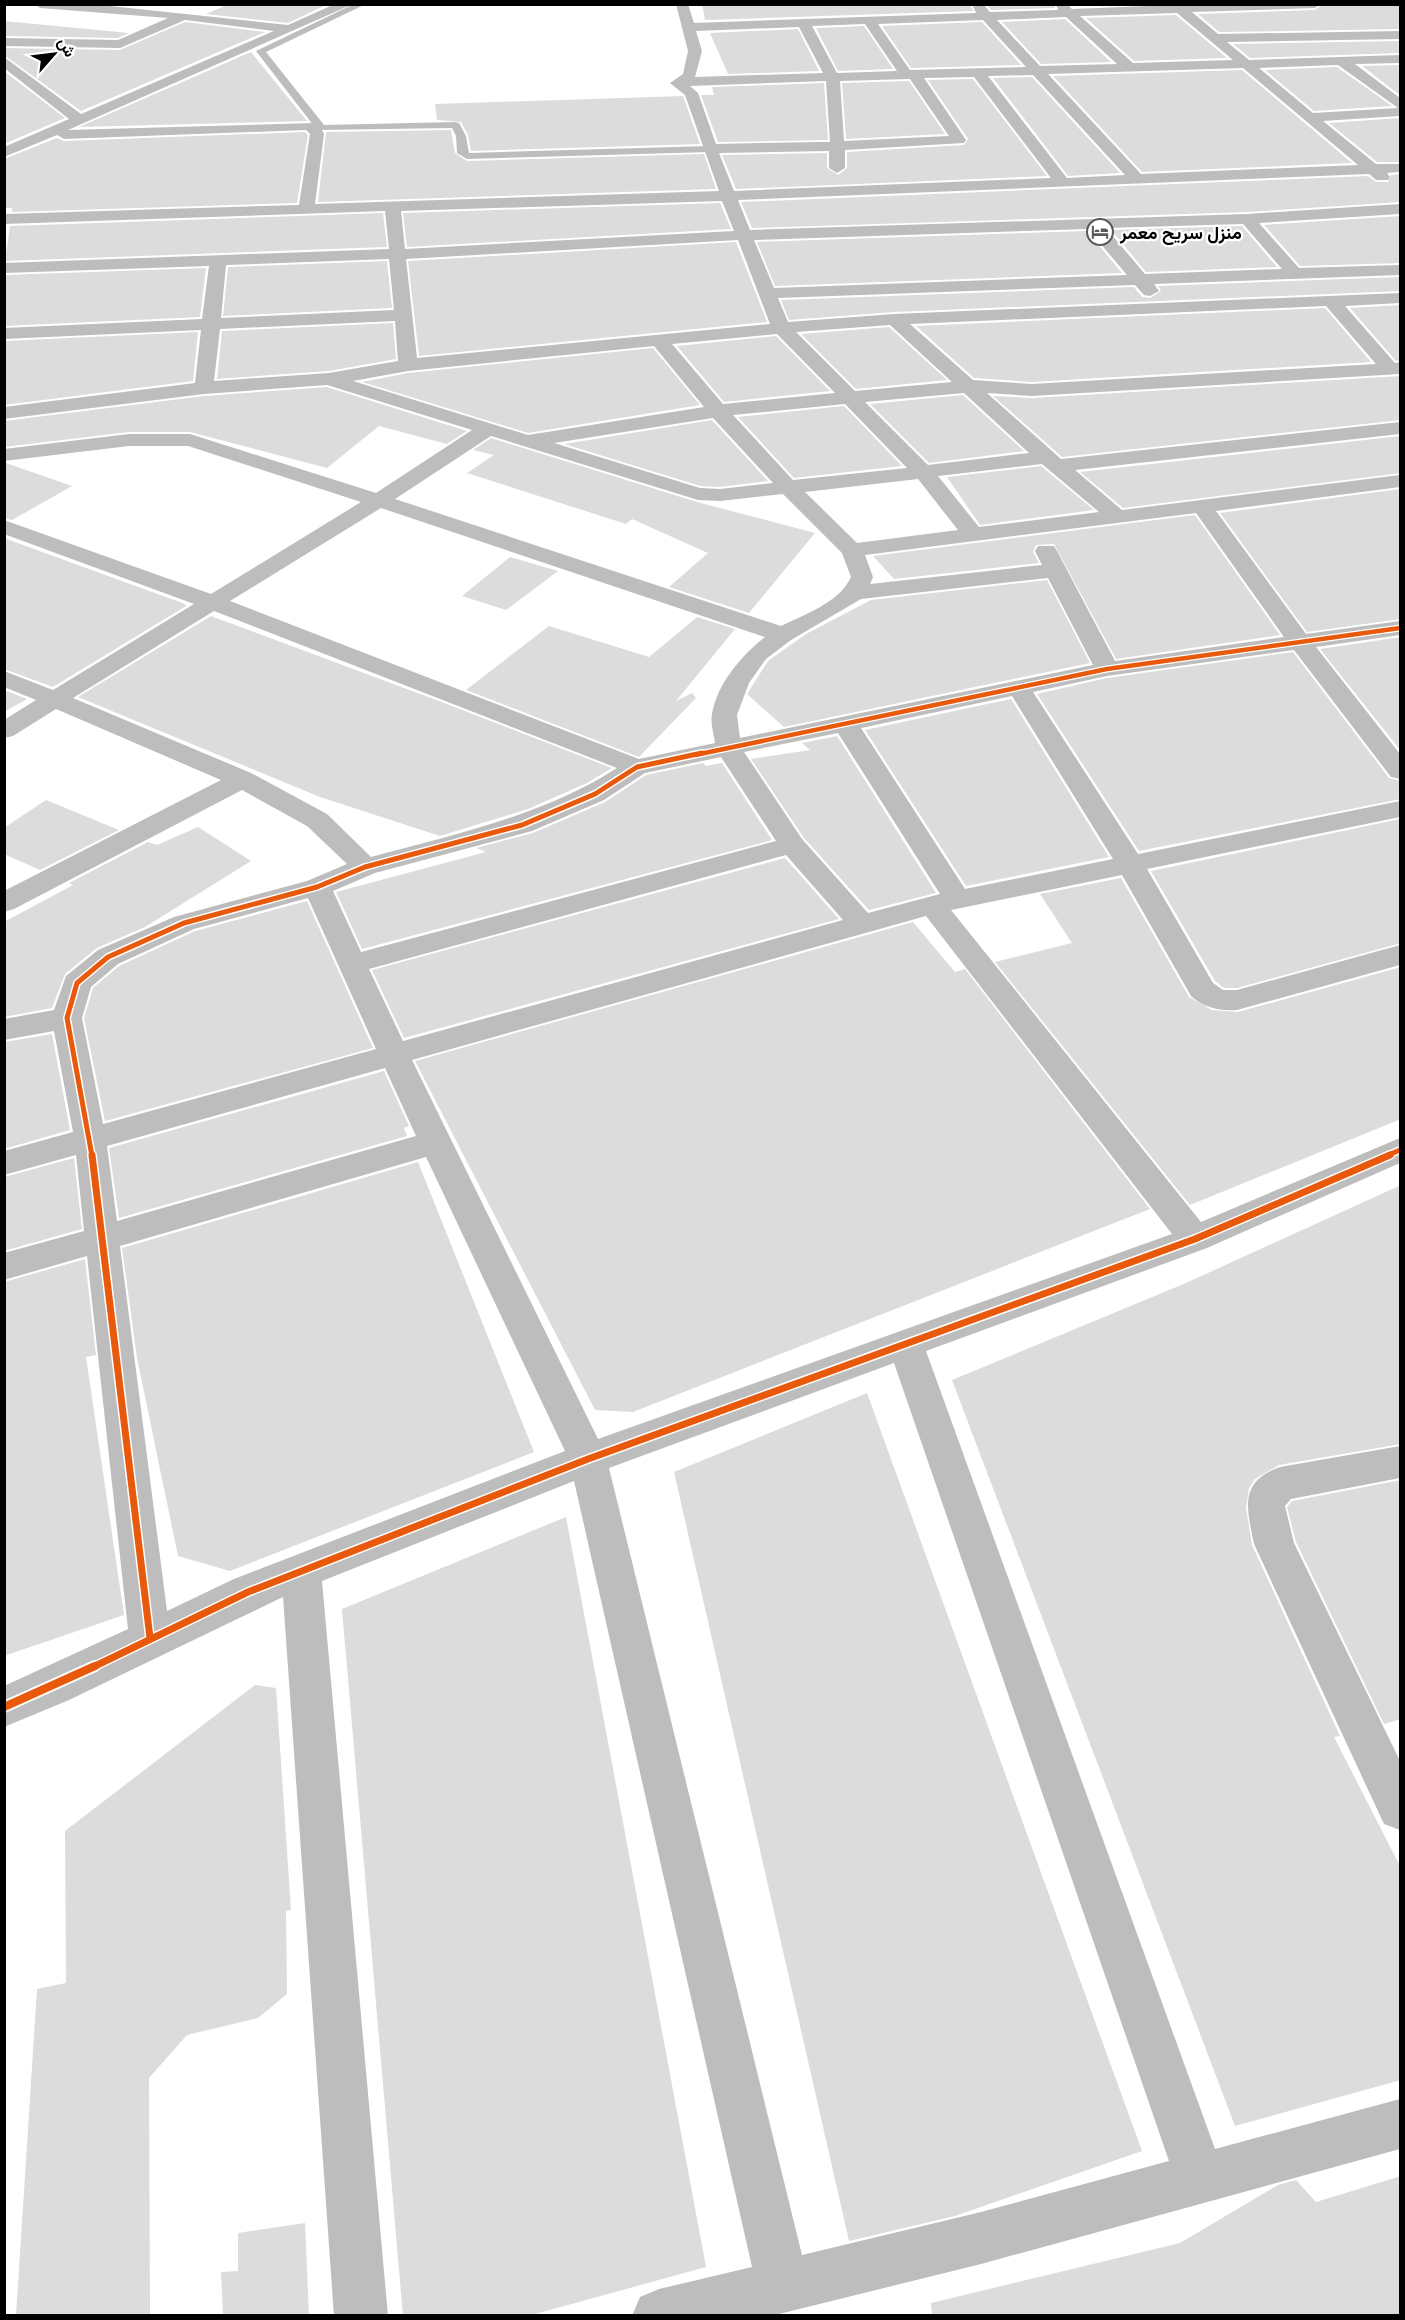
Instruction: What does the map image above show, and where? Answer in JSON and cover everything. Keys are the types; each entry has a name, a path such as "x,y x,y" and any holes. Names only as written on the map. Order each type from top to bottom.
{"street":[{"path":"40,4 184,16 291,30"},
{"path":"4,42 120,44 213,4"},
{"path":"4,153 347,4"},
{"path":"678,82 689,76 695,56 682,4"},
{"path":"976,4 1138,180"},
{"path":"689,27 986,16 1065,8 1180,9 1315,4"},
{"path":"26,17 47,5"},
{"path":"1065,8 1130,68"},
{"path":"1180,9 1313,117 1392,185"},
{"path":"710,149 959,140 868,20"},
{"path":"803,22 833,79 837,112 835,146 839,192"},
{"path":"1215,38 1401,35"},
{"path":"678,82 833,79 1401,59"},
{"path":"4,61 80,121"},
{"path":"1343,62 1401,104"},
{"path":"979,74 1063,183"},
{"path":"4,81 25,78"},
{"path":"678,82 691,93 710,149 781,328 922,472 972,533"},
{"path":"1313,117 1401,112"},
{"path":"44,136 308,126 315,129 317,134 306,208"},
{"path":"4,219 839,192 1401,168"},
{"path":"393,207 408,364"},
{"path":"4,268 398,254 746,235 1246,219 1401,209"},
{"path":"196,260 206,212"},
{"path":"1246,219 1295,274"},
{"path":"1093,224 1142,280 1162,308"},
{"path":"204,388 218,259"},
{"path":"768,293 1401,270"},
{"path":"4,413 204,388 329,379 408,364 781,328 894,319 1401,298"},
{"path":"1331,301 1395,368"},
{"path":"4,334 404,315"},
{"path":"894,319 971,386 1051,461 1119,518"},
{"path":"658,339 717,411 789,488 852,550 860,567 862,577 855,593 843,603 783,635 758,654 737,682 724,715 728,748 792,845 862,924"},
{"path":"528,441 717,411 971,386 1032,390 1395,368"},
{"path":"329,379 698,494 720,495 922,472 1401,428"},
{"path":"4,731 377,502 488,429"},
{"path":"4,454 129,440 190,440 377,502 564,560 783,635"},
{"path":"852,550 972,533 1119,518 1401,481"},
{"path":"1202,507 1300,642 1401,771"},
{"path":"4,526 211,602 637,767"},
{"path":"1033,526 1107,669"},
{"path":"855,593 1056,570"},
{"path":"150,1638 100,1238 90,1138 67,1018 77,983 108,957 184,923 317,887 365,867 522,825 595,794 637,767 1107,669 1401,627"},
{"path":"4,678 242,779 317,820 365,867"},
{"path":"1018,687 1130,864 1202,989 1217,999 1237,1000 1401,955"},
{"path":"845,723 945,902 1195,1239"},
{"path":"4,903 242,779"},
{"path":"4,1162 945,902 1401,809"},
{"path":"353,964 792,845"},
{"path":"317,887 394,1055 588,1459 783,2285"},
{"path":"4,1030 67,1018"},
{"path":"4,1267 436,1142"},
{"path":"4,1707 54,1686 248,1592 588,1459 1195,1239 1401,1150"},
{"path":"905,1344 1200,2178"},
{"path":"1398,1794 1274,1544 1265,1502 1280,1484 1401,1462"},
{"path":"301,1571 361,2316"},
{"path":"659,2316 981,2238 1401,2124"}],"lane":[{"path":"362,4 261,51 321,128 455,125 461,136 462,153 467,156 710,149"}],"building":[{"path":"229,4 328,4 288,23 206,14"},
{"path":"702,4 970,4 973,11 705,20"},
{"path":"986,4 1054,4 1055,8 991,10"},
{"path":"1323,4 1401,4 1401,29 1219,32 1198,14 1315,10"},
{"path":"1176,15 1227,58 1134,61 1086,18"},
{"path":"1065,19 1111,62 1041,64 1002,22"},
{"path":"4,21 129,33 118,38 4,36"},
{"path":"185,22 265,32 81,111 4,55 4,48 120,50"},
{"path":"982,22 1021,65 911,68 882,26"},
{"path":"864,26 893,69 838,71 816,28"},
{"path":"798,29 819,71 728,74 710,33"},
{"path":"1400,41 1401,53 1250,58 1233,44"},
{"path":"251,52 307,121 79,127"},
{"path":"1400,65 1401,96 1362,66"},
{"path":"1337,67 1392,106 1314,111 1265,70"},
{"path":"1242,70 1352,163 1142,172 1053,76"},
{"path":"4,71 65,118 4,144"},
{"path":"1032,77 1120,173 1068,176 993,78"},
{"path":"973,79 1047,176 736,189 722,155 827,153 827,168 838,175 847,168 847,152 964,145 968,139 928,80"},
{"path":"909,81 945,134 846,139 842,83"},
{"path":"824,83 828,140 718,142 701,95 714,95 712,87"},
{"path":"683,96 700,144 471,151 468,135 461,122 437,120 435,104"},
{"path":"1400,118 1401,162 1377,162 1329,123"},
{"path":"451,130 455,153 467,161 704,154 716,189 318,202 326,132"},
{"path":"305,132 308,135 297,203 12,212 12,208 4,208 4,159 57,138 64,141"},
{"path":"1401,174 1401,202 1247,212 752,228 741,202 1368,176 1376,182 1388,182 1391,175"},
{"path":"720,203 731,229 407,247 403,213"},
{"path":"383,213 387,247 5,261 10,226"},
{"path":"1400,216 1401,263 1300,266 1264,225"},
{"path":"1242,226 1277,267 1146,272 1111,230"},
{"path":"1087,231 1122,273 775,286 757,242"},
{"path":"736,242 767,322 419,356 408,261"},
{"path":"387,261 392,308 223,316 228,267"},
{"path":"206,268 200,317 4,326 4,275"},
{"path":"1401,277 1401,291 894,312 789,320 781,300 1134,287 1142,297 1150,298 1161,291 1158,286"},
{"path":"1401,305 1401,360 1396,361 1350,308"},
{"path":"1325,308 1371,362 1032,382 974,378 916,326"},
{"path":"393,323 396,359 329,371 217,379 222,331"},
{"path":"889,327 947,380 856,389 801,334"},
{"path":"198,332 193,381 4,405 4,341"},
{"path":"776,336 830,391 724,402 677,346"},
{"path":"653,348 700,405 528,433 362,382 408,373"},
{"path":"1401,376 1401,420 1062,457 993,396 1032,398"},
{"path":"327,387 467,431 447,444 379,426 327,468 190,432 129,432 4,447 4,421 204,396"},
{"path":"963,395 1024,451 929,463 870,404"},
{"path":"844,406 902,466 794,478 738,417"},
{"path":"712,420 768,481 720,487 700,486 564,444"},
{"path":"1400,436 1401,473 1123,508 1080,472"},
{"path":"491,438 697,502 815,533 749,613 669,587 708,553 632,519 626,524 467,473 494,455 473,450"},
{"path":"4,463 72,486 12,520 4,518"},
{"path":"1041,466 1094,510 980,525 947,477"},
{"path":"1400,489 1401,619 1307,632 1220,513"},
{"path":"1195,515 1280,635 1116,659 1054,544 1036,545 1033,552 1039,563 894,579 873,556"},
{"path":"4,538 186,606 53,687 4,669"},
{"path":"510,557 558,571 506,610 462,596"},
{"path":"1047,580 1090,663 784,727 747,694 768,661 806,634 871,600"},
{"path":"211,616 612,768 587,783 528,809 440,836 320,797 78,697"},
{"path":"697,617 735,629 676,701 692,693 696,698 639,757 466,690 549,626 649,657"},
{"path":"1401,637 1401,751 1320,649"},
{"path":"1293,652 1389,778 1401,781 1401,799 1139,851 1037,694 1107,678"},
{"path":"4,690 27,699 4,712"},
{"path":"1011,699 1109,857 966,886 865,730"},
{"path":"837,736 936,893 869,910 804,838 751,759 810,750 802,743"},
{"path":"703,763 706,766 722,763 772,840 362,949 336,892 486,852 476,848 533,833 605,802 646,775"},
{"path":"46,800 119,830 40,870 4,854 4,828"},
{"path":"1400,819 1401,943 1237,988 1224,988 1215,981 1151,871"},
{"path":"198,827 251,861 145,927 97,948 65,974 52,1008 4,1017 4,922 73,885 69,883 148,842 157,845"},
{"path":"785,858 839,919 404,1038 372,970"},
{"path":"1121,878 1189,997 1212,1010 1238,1012 1401,967 1401,1119 1190,1205 995,962 1072,943 1040,894"},
{"path":"307,901 373,1048 105,1121 84,1018 93,988 119,966 195,931"},
{"path":"913,922 955,972 965,969 1150,1209 633,1412 595,1410 415,1061"},
{"path":"52,1034 70,1130 4,1149 4,1042"},
{"path":"384,1071 409,1126 404,1128 407,1136 119,1218 109,1148"},
{"path":"74,1158 82,1229 4,1251 4,1177"},
{"path":"418,1162 534,1452 230,1571 178,1556 137,1358 122,1248"},
{"path":"1401,1185 1401,1444 1279,1465 1255,1479 1249,1488 1246,1508 1252,1545 1340,1736 1334,1737 1401,1868 1401,2080 1235,2126 952,1380 1186,1283"},
{"path":"85,1259 96,1355 86,1357 124,1615 4,1656 4,1282"},
{"path":"867,1393 1142,2151 955,2216 849,2241 674,1472"},
{"path":"1401,1480 1401,1719 1384,1724 1296,1542 1287,1507 1292,1501"},
{"path":"566,1517 706,2267 528,2316 403,2316 342,1609"},
{"path":"255,1685 276,1688 291,1910 286,1911 287,1994 258,2018 187,2035 149,2078 150,2316 16,2316 37,1989 66,1983 65,1831"},
{"path":"1401,2176 1401,2316 932,2316 931,2303 1180,2243 1278,2185 1296,2180 1316,2202"},
{"path":"305,2223 309,2316 223,2316 221,2272 238,2271 238,2233"}],"cycle path":[{"path":"150,1638 90,1138 67,1018 77,983 108,957 184,923 317,887 365,867 522,825 595,794 637,767 1107,669 1400,628"},
{"path":"4,1707 54,1686 248,1592 588,1459 1195,1239 1400,1150"}],"place":[{"name":"منزل سريح معمر","path":"1100,232"}]}
